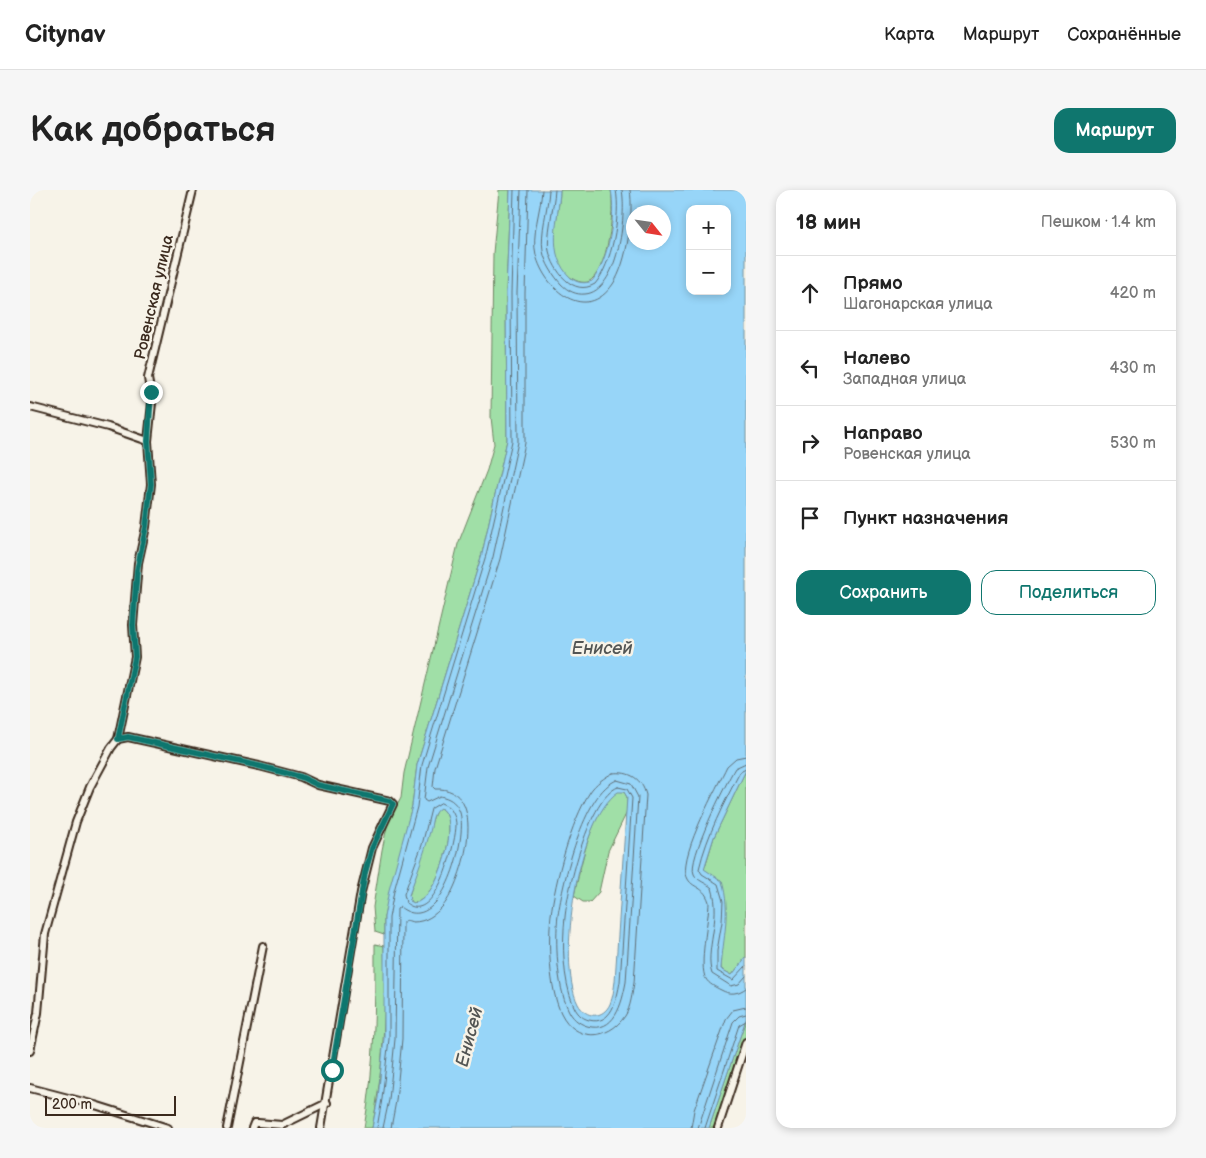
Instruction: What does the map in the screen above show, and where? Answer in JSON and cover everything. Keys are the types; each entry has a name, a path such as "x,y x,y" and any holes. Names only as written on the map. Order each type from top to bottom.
{"street":[{"name":"Ровенская улица","path":"30,1051 38,1013 45,934 76,822 90,787 111,748 118,739 135,657 133,625 137,570 146,527 151,484 148,441 152,403 148,378 193,190"},
{"path":"30,407 108,427 148,441"},
{"path":"118,739 128,737 259,766 301,777 318,785 390,801 393,804 372,848 361,892 327,1103 321,1128"},
{"path":"227,1128 263,946"},
{"path":"718,1128 733,1077 746,1042"},
{"path":"30,1088 95,1105 168,1128"},
{"path":"252,1128 254,1123 282,1125 327,1103"}],"green space":[{"path":"499,190 510,190 506,293 507,440 482,554 417,765 412,806 384,917 384,935 375,932 373,907 388,822 401,798 404,773 458,544 487,470 494,444 491,417 493,253"},
{"path":"560,190 611,190 611,225 605,254 595,276 588,282 576,281 566,273 558,262 554,250"},
{"path":"746,770 746,957 732,975 721,969 722,881 704,870 714,837"},
{"path":"618,791 624,792 627,797 627,812 608,851 599,892 590,902 583,902 574,896 588,839 601,811"},
{"path":"440,808 446,814 449,826 445,857 439,874 431,888 423,899 414,903 410,901 409,896 433,818 436,810"},
{"path":"375,944 384,946 385,992 383,1037 379,1083 372,1128 364,1128 372,1059"},
{"path":"746,1019 746,1037 728,1086 716,1128 709,1128"}],"water":[{"name":"Енисей","path":"510,190 560,190 555,236 558,258 563,269 571,278 584,283 592,281 607,250 613,213 611,190 746,190 746,770 714,837 704,869 722,881 725,893 726,925 721,969 732,975 746,957 746,1019 709,1128 372,1128 378,1098 384,1038 384,917 389,890 412,806 417,765 482,554 507,440 506,293","holes":["618,792 624,792 627,797 615,981 611,1001 607,1009 599,1015 590,1015 581,1009 578,1004 572,984 569,957 570,925 582,860 592,830 604,807","440,808 446,814 449,826 445,857 439,874 431,888 423,899 414,903 410,901 409,895 426,846 433,817"]}],"route":[{"path":"151,392 152,403 148,441 151,484 146,527 137,570 133,625 135,657 118,739 128,737 259,766 301,777 310,783 363,794 390,801 393,804 372,848 365,873 332,1070"}]}
